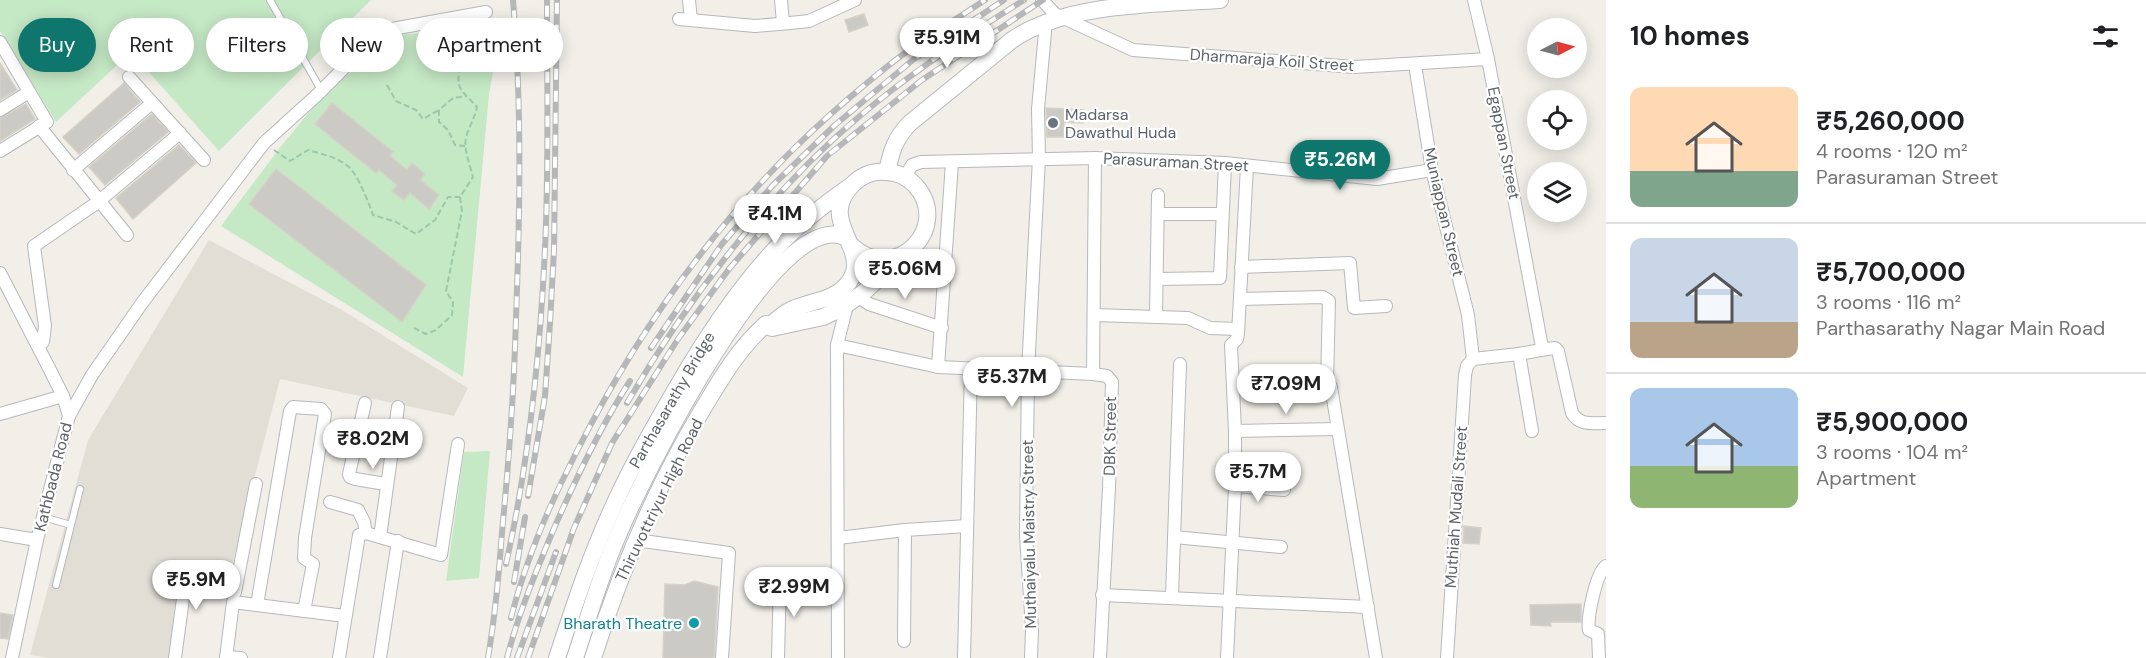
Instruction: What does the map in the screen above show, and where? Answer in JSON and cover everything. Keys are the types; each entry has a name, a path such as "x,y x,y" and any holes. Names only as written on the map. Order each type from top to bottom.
{"main road":[{"path":"887,172 893,146 900,132 1012,40 1054,19 1111,9 1220,0"},
{"path":"766,324 772,328 823,317 852,301 905,254 921,237 926,227 925,204 921,193 910,180 887,172 867,175 853,184 846,193 840,209 841,226 848,241 866,256 877,259 894,258 905,254"},
{"name":"Parthasarathy Bridge","path":"575,658 605,568 638,492 746,283 783,241 812,214 853,184"},
{"name":"Parthasarathy Bridge","path":"557,658 588,567 625,482 690,365 730,317 794,252 834,233 848,241"},
{"name":"Thiruvottriyur High Road","path":"593,658 618,584 636,540 683,444 724,374 744,347 766,324 771,326 793,309 824,300 842,290 854,272 855,258 848,241"}],"street":[{"path":"689,0 685,19 755,26 808,21 855,0"},
{"path":"781,0 783,23"},
{"name":"Dharmaraja Koil Street","path":"1042,0 1054,19 1133,50 1354,67 1415,65 1488,58"},
{"name":"Egappan Street","path":"1474,0 1488,58 1542,347 1555,348 1558,351 1572,412 1576,419 1585,423 1606,423"},
{"path":"69,416 92,375 142,303 264,143 322,90 381,31 486,12"},
{"name":"Muthaiyalu Maistry Street","path":"1031,658 1032,629 1026,535 1028,371 1039,158 1038,109 1054,19"},
{"path":"0,42 4,57 29,92 43,124 73,170 127,235"},
{"name":"Muniappan Street","path":"1415,65 1432,170 1468,315 1473,359"},
{"path":"129,77 204,160"},
{"path":"0,110 29,92"},
{"path":"73,170 152,103"},
{"path":"0,151 43,124"},
{"path":"38,346 43,342 45,326 34,246 98,202 180,133"},
{"name":"Parasuraman Street","path":"905,177 916,163 1039,158 1225,163 1377,179 1432,170"},
{"name":"DBK Street","path":"1095,158 1093,374 1107,375 1112,382 1100,658"},
{"path":"938,367 952,162"},
{"path":"1158,279 1220,278 1225,163"},
{"path":"1227,658 1235,486 1232,345 1237,339 1238,329 1247,166"},
{"path":"1156,316 1158,195"},
{"path":"1158,214 1222,214"},
{"path":"1241,267 1350,262 1354,308 1386,306"},
{"name":"Kathbada Road","path":"0,273 63,396 69,416 37,540 12,658"},
{"path":"1240,299 1327,298 1329,305 1327,382 1331,385 1376,658"},
{"path":"838,658 837,345 852,301 869,304 942,328"},
{"path":"1094,315 1188,318 1210,328 1238,329"},
{"path":"837,345 938,367 1093,374"},
{"path":"1473,359 1546,349"},
{"path":"1519,354 1532,431"},
{"name":"Muthiah Mudali Street","path":"1447,658 1465,375 1467,366 1473,359"},
{"path":"1172,597 1180,364"},
{"path":"964,658 971,369"},
{"path":"1233,384 1282,385 1327,382"},
{"path":"0,413 63,396"},
{"path":"365,403 349,474 355,479 386,484"},
{"path":"257,605 290,411 293,406 321,409 325,414 305,538 304,558 313,564 304,611"},
{"path":"380,537 398,407"},
{"path":"1235,431 1337,429"},
{"path":"363,534 398,541 441,555 458,444"},
{"path":"241,658 226,657 233,602 256,484"},
{"path":"1235,486 1284,490"},
{"path":"330,502 358,510 362,515 363,534 345,616 339,658"},
{"path":"838,538 966,526"},
{"path":"904,641 905,530"},
{"path":"0,534 37,540"},
{"path":"1174,537 1281,547"},
{"path":"636,540 729,553 722,658"},
{"path":"380,658 398,541"},
{"path":"1599,658 1598,634 1589,630 1588,626 1601,571 1606,566"},
{"path":"778,658 780,577"},
{"path":"175,658 185,584 195,581 236,587"},
{"path":"1102,595 1368,607"},
{"path":"233,602 345,616"}],"lane":[{"path":"270,0 322,90"},
{"path":"56,585 80,489"},
{"path":"43,518 71,525"}],"path":[{"path":"414,328 426,334 436,330 452,315 453,302 446,291 462,211 460,197 472,177 465,146 477,107 460,89 457,78 459,72"},
{"path":"387,85 396,101 416,110 423,119 439,110 453,98 467,96"},
{"path":"439,110 439,122 448,130 455,145 465,146"},
{"path":"264,143 290,161 308,150 330,156 350,168 373,215 396,222 416,234 435,220 448,197 460,197"}],"shaded area":[{"path":"209,240 342,310 468,388 454,416 280,379 228,581 182,574 171,658 48,658 30,655 88,440"}],"green space":[{"path":"0,0 371,0 353,18 320,18 320,51 308,63 308,18 206,18 206,72 299,72 219,151 149,72 194,72 194,18 108,18 110,72 56,122 25,72 96,72 96,18 18,18 18,60 0,31"},
{"path":"404,34 416,34 416,72 493,72 463,377 221,226 282,145 325,93 351,72 404,72"},
{"path":"490,451 479,578 446,581 464,452"}],"building":[{"path":"864,14 868,25 849,32 845,20"},
{"path":"0,63 17,90 0,100"},
{"path":"124,83 140,102 79,154 63,137"},
{"path":"332,103 393,152 390,156 407,170 412,163 425,174 420,180 439,195 429,209 410,193 404,200 392,191 397,185 379,170 376,173 315,124"},
{"path":"26,104 35,119 0,141 0,118"},
{"name":"Madarsa Dawathul Huda","path":"1046,108 1084,110 1083,123 1064,122 1064,137 1047,137"},
{"path":"152,114 168,132 105,185 89,167"},
{"path":"179,145 196,163 133,219 116,198"},
{"path":"276,169 426,285 402,322 249,204"},
{"path":"1464,526 1481,528 1479,544 1463,543"},
{"name":"Bharath Theatre","path":"694,581 718,587 714,658 663,658 665,584 685,585"},
{"path":"1581,604 1581,622 1550,622 1551,626 1531,625 1530,605"},
{"path":"0,613 13,615 8,639 0,638"}],"railway":[{"path":"488,658 500,564 513,398 519,159 518,80 513,0"},
{"path":"506,564 527,447 540,328 547,187 547,0"},
{"path":"528,496 545,396 550,323 554,250 557,0"},
{"path":"511,618 538,536 574,457 626,363 686,273 755,189 832,113 903,55 985,0"},
{"path":"651,348 722,244 773,185 835,125 914,59 1004,0"},
{"path":"627,403 703,287 762,213 794,178 827,145 900,84 961,40 1024,0"},
{"path":"528,658 574,528 612,443 678,339 729,269 827,156 922,80 1043,0"},
{"path":"507,658 527,595 561,513 598,436 630,381"},
{"path":"514,582 525,517"},
{"path":"517,658 556,552"}],"place":[{"name":"Madarsa Dawathul Huda","path":"1053,123"},
{"name":"Bharath Theatre","path":"694,623"}]}
